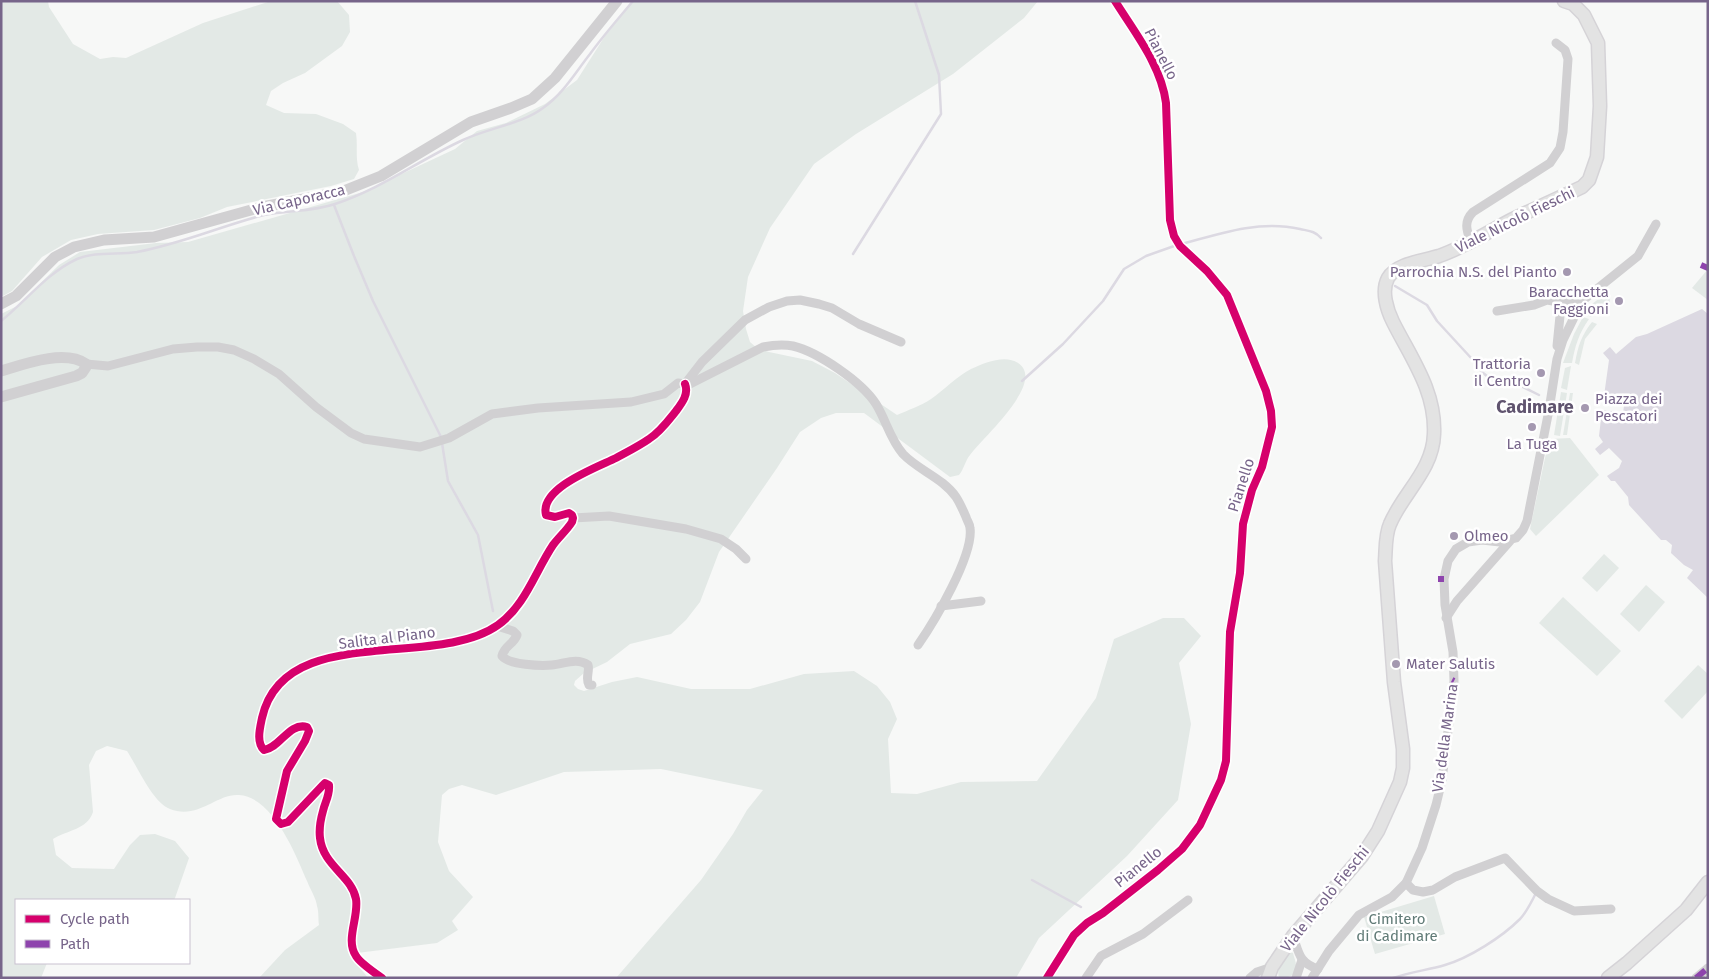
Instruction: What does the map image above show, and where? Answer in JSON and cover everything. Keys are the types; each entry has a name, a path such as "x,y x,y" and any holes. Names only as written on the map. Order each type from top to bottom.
{"main road":[{"name":"Viale Nicolò Fieschi","path":"1270,975 1293,936 1362,856 1378,831 1392,802 1403,768 1403,749 1394,682 1385,561 1386,543 1389,526 1396,510 1424,471 1433,446 1434,433 1433,410 1424,381 1392,319 1385,298 1387,279 1398,269 1439,256 1471,243 1512,220 1582,187 1588,180 1597,156 1600,106 1598,43 1584,16 1572,4 1564,1"},
{"path":"1608,978 1686,910 1708,882"}],"street":[{"name":"Via Caporacca","path":"1,304 16,296 54,257 74,247 104,240 154,237 262,207 341,192 381,176 471,122 532,99 555,78 617,1"},
{"name":"Pianello","path":"1047,978 1074,935 1087,922 1158,870 1182,848 1200,825 1221,780 1226,761 1228,731 1230,632 1240,573 1243,524 1252,490 1262,467 1272,427 1271,411 1266,391 1227,295 1207,271 1180,246 1174,236 1170,220 1164,88 1153,62 1115,1"},
{"path":"1471,243 1466,225 1468,217 1550,163 1560,148 1563,132 1568,59 1565,50 1556,43"},
{"path":"1557,359 1562,340 1582,301 1638,256 1656,224"},
{"path":"746,559 736,549 721,539 686,529 609,516 573,518 569,513 555,517 546,515 545,511 548,502 567,482 616,458 650,438 663,427 682,402 686,395 685,385 702,362 745,320 769,307 787,301 800,300 826,306 859,324 901,342"},
{"path":"1497,311 1534,305 1547,300 1559,302 1561,306"},
{"path":"1446,619 1457,601 1510,541 1521,533 1527,520 1549,410 1557,359 1561,306 1567,300 1573,301 1577,305 1578,311"},
{"path":"1,371 41,360 63,357 79,360 86,364 108,366 173,349 204,347 234,350 254,358 279,374 316,407 351,433 364,439 420,447 449,438 492,414 538,408 631,402 664,394 678,384 685,385 763,347 791,345 825,360 868,394 876,405 893,440 904,454 953,493 962,508 970,527 969,539 957,577 918,645"},
{"path":"1,397 76,376 86,369 86,364"},
{"name":"Salita al Piano","path":"382,978 356,958 352,942 356,900 353,889 330,863 324,852 320,837 323,811 328,796 328,785 325,783 288,822 281,824 276,818 287,770 309,731 304,726 299,727 289,732 270,748 266,750 262,748 259,742 266,703 283,680 308,665 358,653 459,642 497,626 512,613 524,596 554,544 570,526 573,518"},
{"name":"Via della Marina","path":"1406,883 1422,848 1436,806 1442,780 1454,681 1453,652 1446,619 1444,579 1448,561 1456,549 1468,542 1482,540 1510,541"},
{"path":"941,606 981,601"},
{"path":"497,626 514,631 516,635 514,641 504,650 502,656 508,661 552,665 581,661 588,665 587,682 592,686"},
{"path":"1312,978 1329,951 1359,914 1392,897 1406,883 1413,890 1423,892 1432,890 1455,877 1505,858 1537,891 1548,899 1574,911 1611,909"},
{"path":"1086,978 1101,956 1143,934 1188,900"},
{"path":"1293,936 1302,960 1318,969"},
{"path":"1296,978 1302,960"},
{"path":"1696,978 1708,968"},
{"path":"1250,978 1257,972 1270,975"}],"green space":[{"path":"1,1 48,1 49,7 73,44 100,59 126,58 203,23 271,1 337,1 349,15 350,32 342,46 305,73 271,91 266,105 284,113 316,114 343,124 356,133 359,170 354,179 331,186 227,207 200,218 154,230 98,234 71,240 42,257 12,291 1,297"},
{"path":"633,1 1038,1 1024,18 953,74 856,134 814,164 770,228 748,277 743,311 750,342 757,348 812,361 835,373 897,415 919,406 961,375 982,364 1001,359 1013,360 1025,372 1024,383 1019,396 970,455 959,475 950,477 864,413 836,413 821,418 800,432 719,552 700,602 686,620 671,634 630,644 607,662 584,673 575,681 574,685 584,691 612,682 637,677 691,689 750,689 804,674 854,671 877,686 890,702 897,719 888,739 891,793 917,794 961,782 1037,781 1096,698 1114,639 1163,618 1184,618 1201,636 1179,663 1191,724 1178,800 1127,856 1039,938 1016,978 616,978 701,880 747,810 763,790 661,769 564,772 496,795 462,785 449,789 442,795 438,842 449,871 473,897 452,921 458,930 437,943 349,954 368,978 259,978 285,950 319,925 315,900 297,857 282,829 273,816 262,806 251,798 239,795 231,795 190,811 170,809 158,800 152,792 127,751 107,746 96,751 89,765 93,812 86,823 53,839 56,855 72,868 114,869 130,845 140,835 155,834 175,841 189,858 175,898 15,899 15,964 47,964 41,978 1,978 1,314 17,306 59,265 80,252 156,243 188,242 363,192 455,149 477,131 506,123 545,104 577,80 605,36"},
{"path":"1708,269 1708,300 1692,288"},
{"path":"1609,291 1610,305 1600,309 1591,317 1585,314 1592,304"},
{"path":"1583,317 1589,319 1578,340 1572,363 1563,363 1574,334"},
{"path":"1592,322 1597,324 1585,339 1579,365 1575,363 1579,346"},
{"path":"1571,366 1567,390 1561,388 1565,368"},
{"path":"1561,392 1567,393 1560,436 1554,435"},
{"path":"1570,393 1573,393 1567,435 1563,435"},
{"path":"1570,438 1599,475 1536,536 1530,529 1549,439"},
{"path":"1604,554 1619,568 1597,592 1582,578"},
{"path":"1646,585 1665,602 1639,632 1620,614"},
{"path":"1563,597 1621,651 1597,676 1539,623"},
{"path":"1698,665 1708,674 1708,691 1682,719 1664,701"},
{"name":"Cimitero di Cadimare","path":"1434,896 1445,934 1375,954 1364,917"},
{"path":"1290,952 1293,953 1295,961 1295,972 1286,978 1279,977 1281,963"}],"shaded area":[{"path":"1702,309 1708,314 1708,598 1687,578 1693,570 1684,565 1671,553 1672,545 1666,540 1661,540 1629,505 1628,497 1615,481 1611,481 1607,476 1619,468 1622,461 1609,448 1600,455 1595,449 1603,442 1599,436 1602,410 1623,413 1624,406 1603,403 1609,360 1603,353 1610,347 1616,354 1636,337 1647,334"}],"waterway":[{"path":"1,321 47,279 77,259 91,255 130,253 153,249 264,215 335,204 352,198 463,140 535,113 563,90 633,1"},
{"path":"853,254 941,114 939,75 915,1"},
{"path":"334,205 373,301 441,437"},
{"path":"1182,244 1241,229 1270,226 1309,231 1321,238"},
{"path":"1022,381 1063,344 1103,301 1124,269 1146,256 1177,245"},
{"path":"1395,286 1427,305 1437,321 1488,377 1497,380 1505,378 1539,395"},
{"path":"442,443 448,481 478,535 493,611"},
{"path":"1032,880 1081,907"},
{"path":"1393,978 1454,962 1485,946 1520,919 1536,893"}],"marked path":[{"path":"1701,265 1708,268"},
{"path":"1438,579 1444,579"},
{"path":"1696,978 1708,968"}],"cycle path":[{"path":"1047,978 1074,935 1182,849 1200,825 1221,780 1226,761 1230,632 1240,573 1243,524 1252,490 1262,467 1272,427 1271,411 1266,391 1227,295 1207,271 1180,246 1174,236 1170,220 1166,103 1163,89 1153,62 1115,1"},
{"path":"382,978 361,962 353,950 352,936 356,913 356,899 349,884 332,864 322,848 320,824 329,785 325,783 288,822 281,824 276,819 287,771 309,731 307,727 295,728 275,745 264,750 259,739 260,726 276,688 299,669 330,658 365,652 438,645 471,638 498,625 523,598 553,545 572,522 573,518 569,513 555,517 546,515 546,505 551,496 560,487 633,449 657,433 683,402 686,391 685,384"}],"place":[{"name":"Parrochia N.S. del Pianto","path":"1567,272"},
{"name":"Baracchetta Faggioni","path":"1619,301"},
{"name":"Trattoria il Centro","path":"1541,373"},
{"name":"Piazza dei Pescatori","path":"1585,408"},
{"name":"La Tuga","path":"1532,427"},
{"name":"Olmeo","path":"1454,536"},
{"name":"Mater Salutis","path":"1396,664"}],"district":[{"name":"Cadimare","path":"1535,407"}]}
